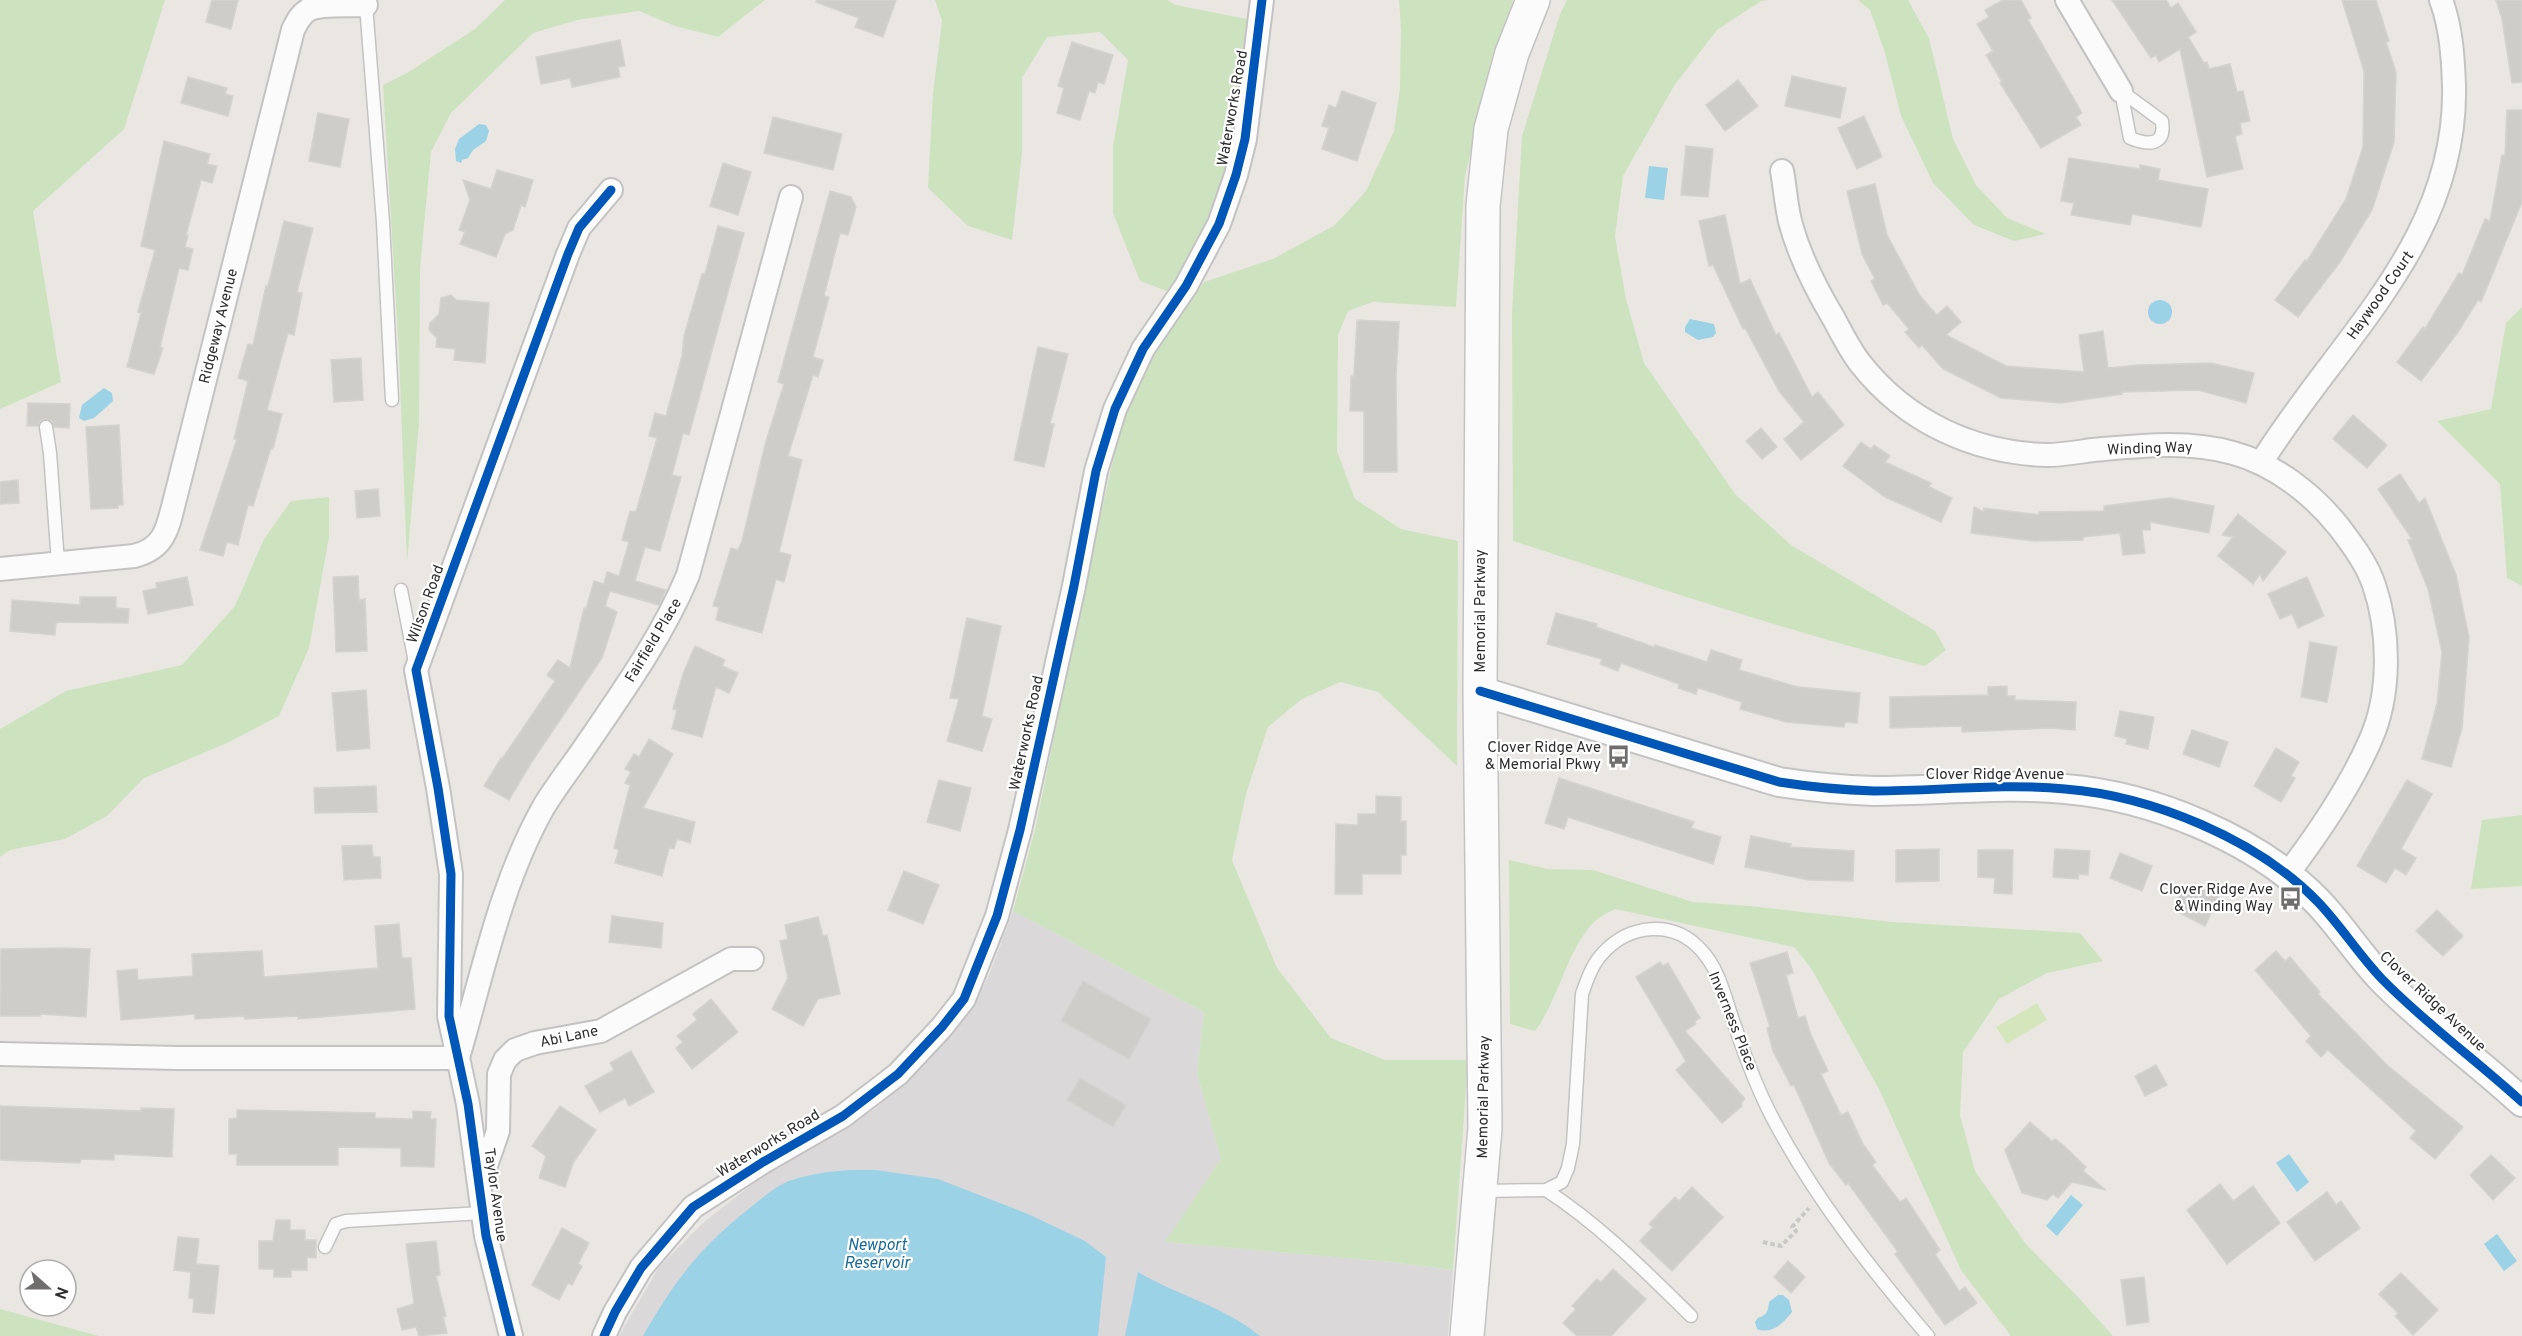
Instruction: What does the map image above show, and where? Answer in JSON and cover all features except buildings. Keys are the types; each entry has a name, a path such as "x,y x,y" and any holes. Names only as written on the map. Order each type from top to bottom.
{"main road":[{"name":"Memorial Parkway","path":"1467,1336 1485,1128 1480,691 1483,206 1491,129 1512,52 1533,0"}],"street":[{"name":"Waterworks Road","path":"604,1336 615,1312 641,1268 693,1207 763,1162 843,1116 898,1074 942,1027 964,999 998,916 1020,830 1074,586 1096,471 1115,409 1143,349 1186,286 1219,225 1236,175 1245,139 1262,0"},
{"path":"2067,0 2121,91"},
{"name":"Haywood Court","path":"2261,463 2407,258 2437,195 2449,147 2454,106 2451,42 2441,0"},
{"name":"Ridgeway Avenue","path":"0,569 147,553 162,540 174,505 293,30 300,17 308,10 366,5"},
{"name":"Winding Way","path":"1782,171 1789,220 1803,261 1858,360 1891,395 1941,429 1973,444 2007,452 2051,455 2189,444 2236,454 2261,463 2319,504 2353,545 2374,584 2386,648 2379,716 2371,739 2311,845 2286,876"},
{"name":"Wilson Road","path":"416,670 568,254 579,228 611,190"},
{"name":"Fairfield Place","path":"457,1058 503,903 523,850 544,807 657,637 676,604 688,575 791,197"},
{"path":"0,1054 190,1058 457,1058 449,1016 451,874 416,670"},
{"name":"Clover Ridge Avenue","path":"1480,691 1779,782 1815,788 1875,791 2066,789 2120,798 2171,813 2220,834 2268,862 2317,901 2382,979 2522,1102"},
{"name":"Abi Lane","path":"478,1187 498,1131 499,1074 505,1060 515,1050 535,1043 601,1031 731,959 752,959"},
{"name":"Taylor Avenue","path":"457,1058 468,1104 482,1212 511,1336"}],"lane":[{"path":"366,5 383,222 392,400"},
{"path":"46,427 58,563"},
{"path":"401,590 416,670"},
{"name":"Inverness Place","path":"1546,1190 1562,1182 1568,1168 1574,1122 1582,994 1590,972 1601,954 1621,936 1648,928 1679,933 1702,951 1720,981 1736,1030 1772,1117 1818,1194 1878,1278 1928,1336"},
{"path":"1481,1191 1546,1190 1605,1234 1691,1316"},
{"path":"325,1246 336,1224 346,1221 482,1212"}],"path":[{"path":"1763,1242 1781,1246 1796,1231 1792,1227 1808,1211"}],"shaded area":[{"path":"1013,911 1204,1012 1197,1074 1221,1159 1166,1242 1391,1262 1453,1270 1448,1336 619,1336 659,1267 704,1222 767,1173 875,1109 926,1062 969,1012 988,978"}],"green space":[{"path":"0,0 165,0 124,129 33,211 61,382 0,409"},
{"path":"505,0 765,0 718,37 675,26 639,11 577,20 533,33 451,113 431,152 420,268 419,423 407,563 399,354 383,85 407,73 475,29"},
{"path":"935,0 1167,0 1176,5 1252,20 1238,116 1226,167 1206,222 1172,293 1140,281 1113,213 1113,146 1128,60 1100,32 1047,37 1022,78 1022,153 1012,240 968,226 928,188 933,93 942,21"},
{"path":"1399,0 1513,0 1487,84 1465,176 1456,307 1373,302 1348,311 1338,335 1337,451 1355,499 1401,529 1458,541 1457,766 1378,692 1340,682 1302,699 1268,727 1246,794 1232,860 1277,968 1331,1038 1385,1060 1468,1060 1453,1270 1391,1262 1165,1242 1221,1159 1197,1074 1204,1012 1013,911 1035,830 1087,576 1124,411 1163,337 1204,282 1273,259 1335,225 1366,191 1394,131 1400,87"},
{"path":"1567,0 1768,0 1761,1 1717,30 1674,86 1623,176 1615,236 1626,299 1644,363 1735,494 1791,545 1935,631 1946,650 1925,666 1769,623 1513,541 1512,312 1522,136 1560,14"},
{"path":"1858,0 1908,0 1929,38 1953,139 1976,185 2007,218 2046,234 2014,241 1974,225 1933,183 1901,116 1885,53 1870,10"},
{"path":"2522,307 2522,586 2507,578 2500,484 2437,421 2491,409 2506,323"},
{"path":"329,497 329,537 309,648 279,716 227,743 144,778 107,816 65,839 10,850 0,857 0,729 66,691 182,665 235,606 264,539 291,501"},
{"path":"2522,815 2522,886 2471,889 2482,820"},
{"path":"1509,860 1548,869 1593,870 1693,902 1892,922 2080,933 2103,961 2047,973 1999,999 1963,1052 1960,1115 1975,1171 2025,1243 2113,1336 2011,1336 1961,1270 1879,1089 1811,968 1794,947 1615,909 1596,920 1582,937 1535,1031 1510,1024"},
{"path":"2037,1003 2047,1020 2007,1044 1996,1027"},
{"path":"0,1309 18,1314 18,1318 33,1318 99,1336 0,1336"}],"water":[{"path":"479,124 486,125 489,131 486,141 473,150 461,163 456,161 455,149 459,139"},
{"path":"1649,166 1668,168 1664,200 1645,198"},
{"path":"2160,300 2165,301 2171,307 2171,317 2165,323 2160,324 2155,323 2149,317 2148,312 2149,307 2155,301"},
{"path":"1690,319 1714,324 1716,333 1713,337 1698,340 1685,332"},
{"path":"104,388 112,393 113,401 94,418 84,421 79,418 82,405"},
{"path":"2289,1154 2309,1182 2297,1192 2276,1163"},
{"name":"Newport Reservoir","path":"876,1170 938,1179 1028,1214 1085,1241 1106,1257 1098,1336 643,1336 666,1298 690,1266 717,1236 760,1200 789,1181 820,1173"},
{"path":"2071,1195 2083,1205 2057,1236 2046,1226"},
{"path":"2497,1234 2517,1261 2504,1271 2484,1244"},
{"path":"1138,1272 1232,1317 1260,1336 1125,1336"},
{"path":"1778,1295 1783,1295 1789,1300 1792,1312 1781,1324 1772,1329 1757,1329 1755,1322 1765,1314 1769,1302"}],"cycle path":[{"path":"604,1336 615,1312 641,1268 693,1207 763,1162 843,1116 898,1074 942,1027 964,999 997,916 1020,830 1074,586 1096,471 1115,409 1143,349 1186,286 1219,224 1236,175 1245,139 1262,0"},
{"path":"511,1336 486,1236 468,1104 449,1016 451,874 416,670 568,254 579,228 611,190"},
{"path":"1480,691 1779,782 1874,791 1994,787 2065,789 2133,801 2201,824 2234,840 2293,879 2318,902 2374,970 2398,995 2522,1102"}],"place":[{"name":"Clover Ridge Ave & Memorial Pkwy","path":"1619,756"},
{"name":"Clover Ridge Ave & Winding Way","path":"2291,898"}]}
